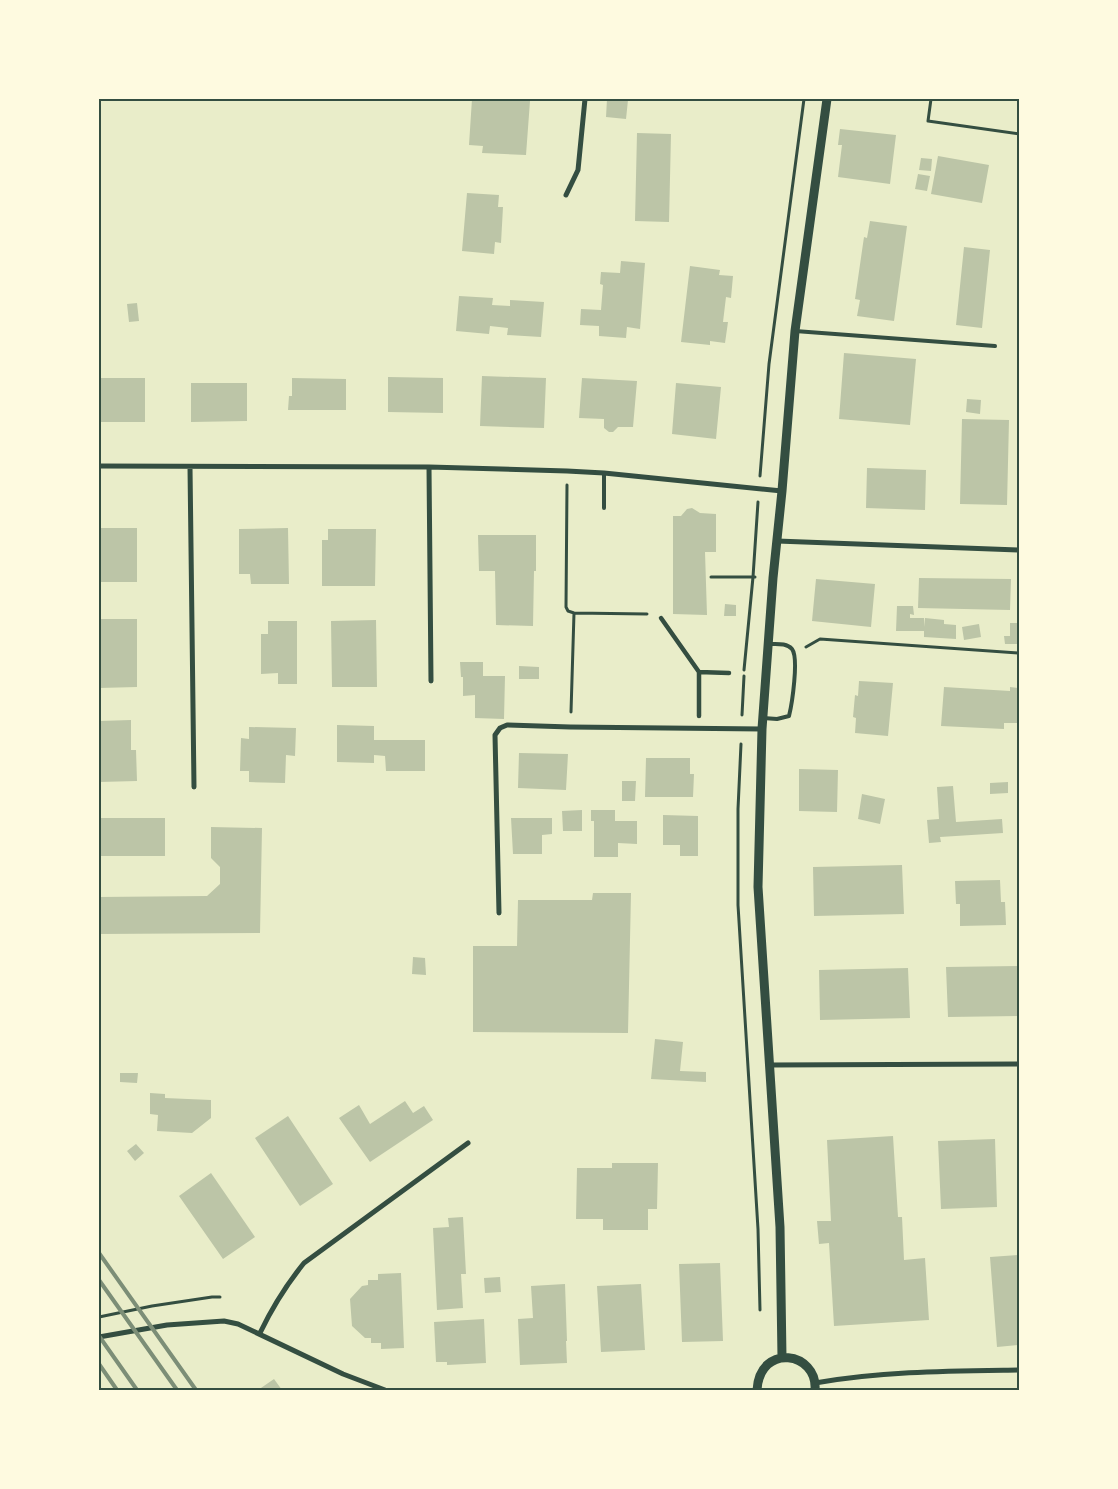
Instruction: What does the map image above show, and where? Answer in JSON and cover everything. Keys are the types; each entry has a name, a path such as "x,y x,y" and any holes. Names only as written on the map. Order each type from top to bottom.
{"street":[{"path":"566,195 578,170 584,99"},
{"path":"782,1357 780,1227 758,887 762,729 773,578 795,331 827,99"},
{"path":"99,466 429,467 568,471 782,491"},
{"path":"190,467 194,787"},
{"path":"429,467 431,681"},
{"path":"777,541 1019,550"},
{"path":"661,618 700,672 699,716"},
{"path":"700,672 729,673"},
{"path":"499,913 495,735 500,728 507,725 570,728 762,729"},
{"path":"770,1065 1019,1064"},
{"path":"260,1333 289,1282 304,1263 468,1143"},
{"path":"99,1337 167,1324 224,1321 238,1324 260,1333 343,1374 385,1390"},
{"path":"748,1390 757,1390 758,1378 764,1368 782,1357 790,1357 799,1361 810,1370 815,1387 841,1378 912,1371 1019,1370"}],"lane":[{"path":"795,331 995,346"},
{"path":"604,473 604,508"},
{"path":"763,718 777,719 789,716 793,702 795,655 791,648 782,644 768,644"}],"path":[{"path":"930,99 928,120 1019,134"},
{"path":"568,471 566,607 568,611 574,613 655,614 661,618"},
{"path":"710,577 773,578"},
{"path":"570,728 574,613"},
{"path":"795,655 820,639 1019,653"},
{"path":"99,1317 152,1306 220,1297"}],"building":[{"path":"472,99 530,101 526,155 482,153 483,146 469,145"},
{"path":"607,99 628,100 626,119 606,117"},
{"path":"840,129 896,135 890,184 838,177 842,145 838,145"},
{"path":"637,133 671,134 669,222 635,221"},
{"path":"938,156 989,165 982,203 931,194"},
{"path":"921,158 932,159 931,171 919,170"},
{"path":"918,174 930,176 927,191 915,189"},
{"path":"467,193 499,195 498,207 503,207 501,243 495,242 494,254 462,251"},
{"path":"870,221 907,226 894,321 857,316 860,300 855,299 864,237 867,238"},
{"path":"964,247 990,250 982,328 956,325"},
{"path":"621,261 645,263 640,329 627,327 626,338 599,336 599,326 580,325 581,309 601,310 603,285 600,284 601,272 620,273"},
{"path":"690,266 720,270 719,275 733,276 731,298 726,297 723,322 728,322 725,343 710,341 710,345 681,342"},
{"path":"459,296 493,298 492,305 510,306 510,300 544,302 541,337 507,335 508,328 490,326 489,334 456,331"},
{"path":"137,303 139,321 129,322 127,304"},
{"path":"844,353 916,359 910,425 839,419"},
{"path":"482,376 546,378 544,428 480,426"},
{"path":"388,377 443,378 443,413 388,412"},
{"path":"99,378 145,378 145,422 99,422"},
{"path":"292,378 346,379 346,410 288,410 289,396 292,396"},
{"path":"582,378 637,381 633,427 618,427 613,432 609,432 604,428 604,419 579,418"},
{"path":"191,383 247,383 247,421 191,422"},
{"path":"676,383 721,387 716,439 672,434"},
{"path":"967,399 981,400 980,414 966,412"},
{"path":"962,419 1009,420 1007,505 960,504"},
{"path":"867,468 926,470 925,510 866,508"},
{"path":"692,508 700,513 716,514 716,552 705,552 707,615 673,614 673,516 681,516 687,509"},
{"path":"99,528 137,528 137,582 99,582"},
{"path":"288,528 289,584 251,584 250,574 239,574 239,529"},
{"path":"328,529 376,529 375,586 322,586 322,540 328,540"},
{"path":"478,535 536,535 533,626 496,625 495,571 479,571"},
{"path":"919,578 1011,579 1010,610 918,608"},
{"path":"816,579 875,584 871,627 812,621"},
{"path":"725,604 736,605 736,616 724,616"},
{"path":"897,606 913,606 914,615 910,614 910,618 924,618 924,627 925,618 944,620 944,624 956,625 956,639 924,637 924,631 896,631"},
{"path":"99,619 137,619 137,687 99,688"},
{"path":"376,620 377,687 332,687 331,621"},
{"path":"268,621 297,621 297,684 278,684 278,673 261,674 261,634 268,634"},
{"path":"1010,623 1019,623 1019,644 1005,644 1004,636 1010,636"},
{"path":"979,624 981,637 964,640 962,627"},
{"path":"460,662 483,662 483,676 505,676 504,719 475,718 475,695 463,696 463,677 461,677"},
{"path":"519,666 539,667 539,679 519,679"},
{"path":"859,681 893,683 888,736 855,733 856,718 853,717 855,695 858,696"},
{"path":"944,687 1010,691 1010,687 1019,688 1019,723 1004,723 1004,729 941,726"},
{"path":"131,720 131,750 136,750 137,781 99,782 99,721"},
{"path":"337,725 374,726 374,740 425,740 425,771 386,771 385,756 374,755 374,763 337,762"},
{"path":"249,727 296,728 295,756 286,755 285,783 249,782 249,771 240,771 241,738 249,739"},
{"path":"519,753 568,754 566,790 518,788"},
{"path":"646,758 690,758 690,774 694,774 693,797 645,797"},
{"path":"799,769 838,770 837,812 799,811"},
{"path":"622,781 636,781 635,801 622,801"},
{"path":"1008,782 1008,793 990,794 990,783"},
{"path":"953,786 956,822 1002,819 1003,833 940,837 941,842 929,843 927,820 939,819 937,787"},
{"path":"862,794 885,799 880,824 858,819"},
{"path":"582,810 582,831 563,831 562,811"},
{"path":"591,810 615,810 615,821 637,821 637,844 618,843 618,857 594,857 594,821 591,821"},
{"path":"663,815 698,816 698,856 680,856 680,845 663,845"},
{"path":"99,818 165,818 165,856 99,856"},
{"path":"511,818 552,818 552,834 542,835 542,854 513,854"},
{"path":"211,827 262,828 260,933 99,934 99,897 207,896 220,884 220,867 211,858"},
{"path":"902,865 904,914 814,916 813,867"},
{"path":"1000,880 1001,902 1005,902 1006,925 960,926 960,904 956,904 955,881"},
{"path":"593,893 631,893 628,1033 473,1032 473,946 517,946 518,900 592,900"},
{"path":"413,957 425,958 426,975 412,974"},
{"path":"1019,966 1019,1016 948,1017 946,967"},
{"path":"908,968 910,1018 820,1020 819,970"},
{"path":"655,1039 683,1042 680,1071 706,1072 706,1082 651,1079"},
{"path":"120,1073 138,1073 137,1083 120,1082"},
{"path":"150,1093 165,1094 165,1098 211,1100 211,1118 192,1133 157,1131 158,1115 150,1114"},
{"path":"405,1101 413,1113 424,1106 433,1120 370,1162 339,1118 359,1105 370,1124"},
{"path":"288,1116 333,1184 300,1206 255,1138"},
{"path":"893,1136 898,1217 902,1217 904,1260 925,1258 929,1320 834,1326 829,1243 819,1244 817,1221 831,1221 827,1140"},
{"path":"995,1139 997,1207 941,1209 938,1141"},
{"path":"136,1144 144,1153 135,1161 127,1151"},
{"path":"612,1163 658,1163 657,1209 648,1209 648,1230 603,1230 603,1219 576,1219 577,1168 612,1168"},
{"path":"211,1173 255,1237 223,1259 179,1196"},
{"path":"463,1217 466,1274 461,1274 463,1308 437,1310 433,1228 449,1227 448,1218"},
{"path":"1019,1255 1019,1345 997,1347 990,1257"},
{"path":"720,1263 723,1341 682,1342 679,1264"},
{"path":"401,1273 404,1348 381,1349 381,1343 371,1343 371,1338 365,1338 352,1326 350,1299 362,1286 368,1285 368,1280 378,1280 378,1274"},
{"path":"500,1277 501,1292 485,1293 484,1278"},
{"path":"565,1284 567,1363 520,1365 518,1319 533,1318 531,1286"},
{"path":"641,1284 645,1350 601,1352 597,1286"},
{"path":"484,1319 486,1363 447,1365 447,1362 436,1362 434,1322"},
{"path":"274,1379 282,1390 258,1390"}],"railway":[{"path":"99,1253 196,1390"},
{"path":"99,1280 177,1390"},
{"path":"99,1336 137,1390"},
{"path":"99,1364 117,1390"}]}
